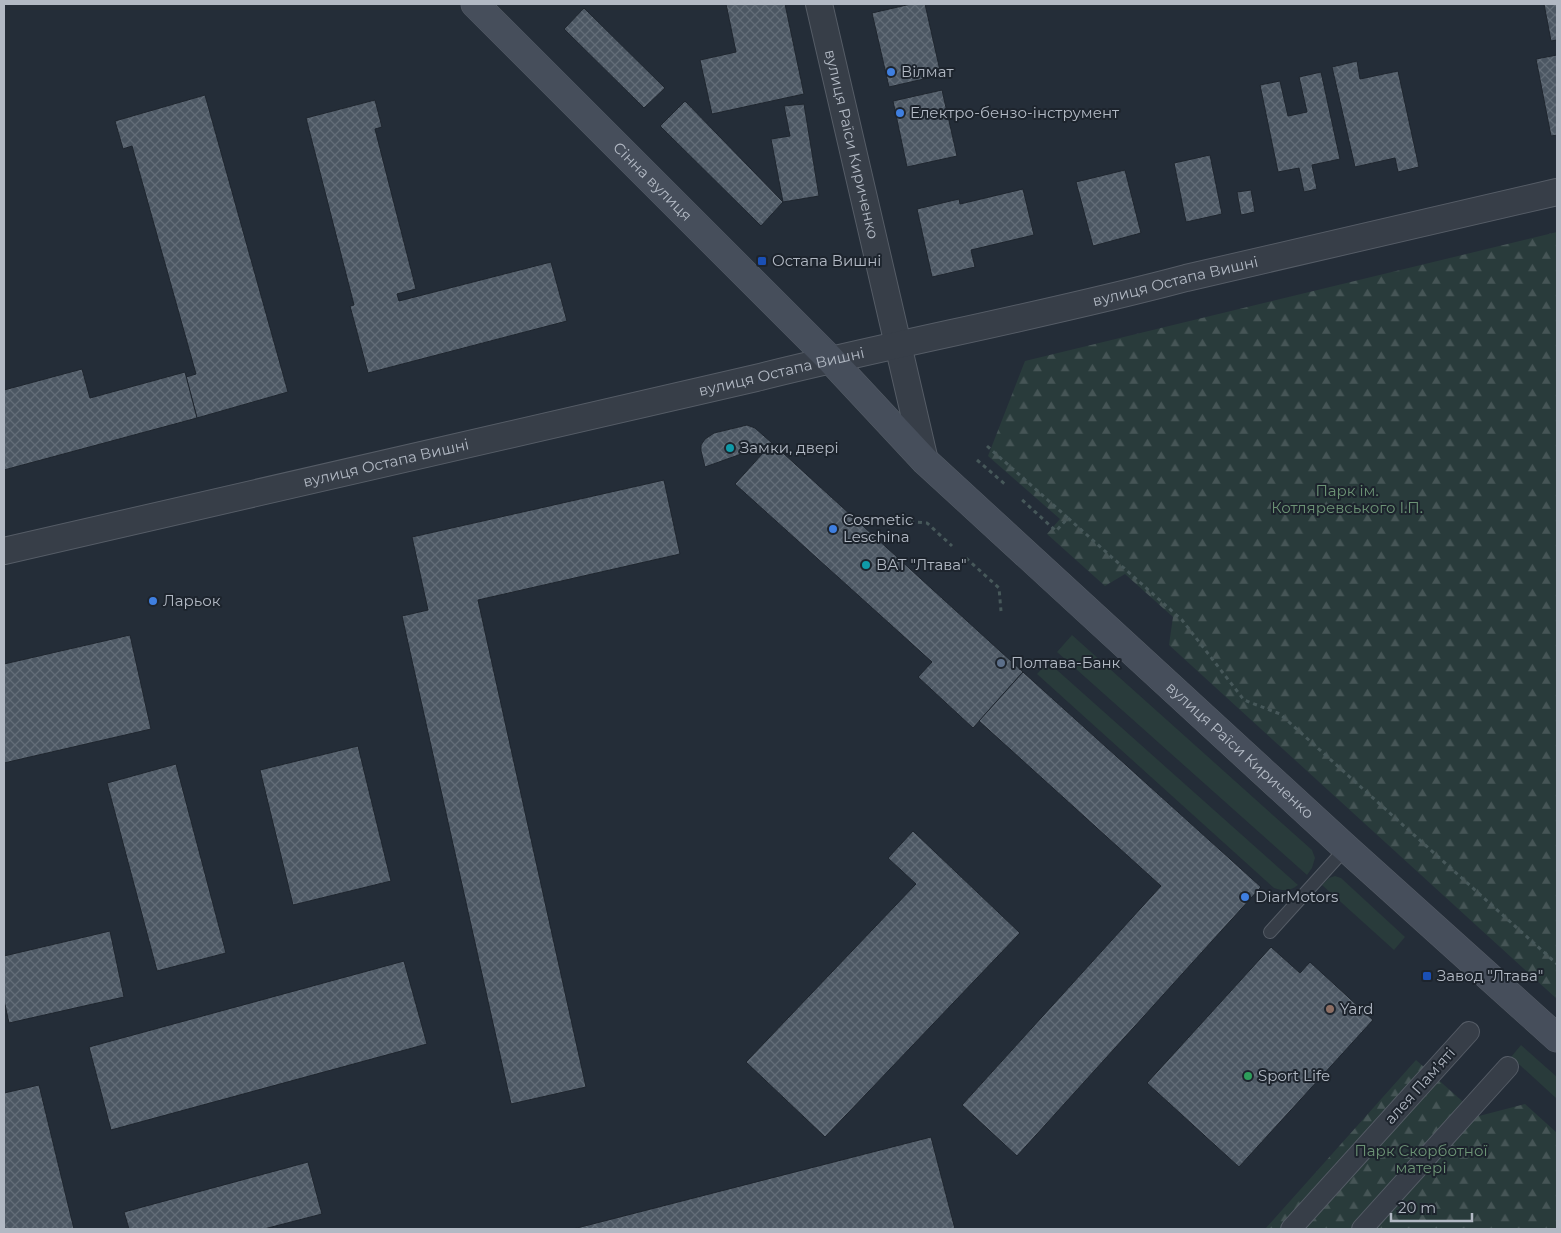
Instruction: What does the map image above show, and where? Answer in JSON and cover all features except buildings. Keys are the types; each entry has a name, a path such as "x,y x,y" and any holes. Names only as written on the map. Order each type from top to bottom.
{"main road":[{"name":"Сінна вулиця","path":"475,4 830,359"},
{"name":"вулиця Раїси Кириченко","path":"830,359 925,461 1346,848 1557,1038"}],"street":[{"name":"вулиця Раїси Кириченко","path":"819,4 925,461"},
{"name":"вулиця Остапа Вишні","path":"4,551 756,378 830,359 1133,292 1557,192"},
{"name":"алея Памʼяті","path":"1291,1229 1469,1032"},
{"path":"1362,1229 1508,1067"}],"lane":[{"path":"1270,932 1346,848"}],"path":[{"path":"987,446 1182,620 1244,700 1280,714 1557,964"},
{"path":"977,460 1007,486"},
{"path":"1020,498 1056,531 1068,518"},
{"path":"902,522 927,523 952,546"},
{"path":"966,558 999,588 1001,611"}],"green space":[{"name":"Парк ім. Котляревського І.П.","path":"1557,232 1557,999 1169,645 1173,617 1125,574 1105,586 1047,534 1060,519 988,456 1025,361"},
{"path":"1072,635 1312,850 1315,858 1312,868 1307,875 1057,652"},
{"path":"1048,662 1298,885 1286,890 1274,888 1037,674"},
{"path":"1335,876 1341,878 1405,937 1394,950 1322,885 1329,878"},
{"path":"1521,1045 1557,1077 1557,1099 1511,1057"},
{"name":"Парк Скорботної матері","path":"1416,1060 1479,1116 1525,1104 1557,1133 1557,1229 1265,1229"}],"place":[{"name":"Вілмат","path":"891,72"},
{"name":"Електро-бензо-інструмент","path":"900,113"},
{"name":"Остапа Вишні","path":"762,261"},
{"name":"Замки, двері","path":"730,448"},
{"name":"Cosmetic Leschina","path":"833,529"},
{"name":"ВАТ \"Лтава\"","path":"866,565"},
{"name":"Ларьок","path":"153,601"},
{"name":"Полтава-Банк","path":"1001,663"},
{"name":"DiarMotors","path":"1245,897"},
{"name":"Завод \"Лтава\"","path":"1427,976"},
{"name":"Yard","path":"1330,1009"},
{"name":"Sport Life","path":"1248,1076"}]}
